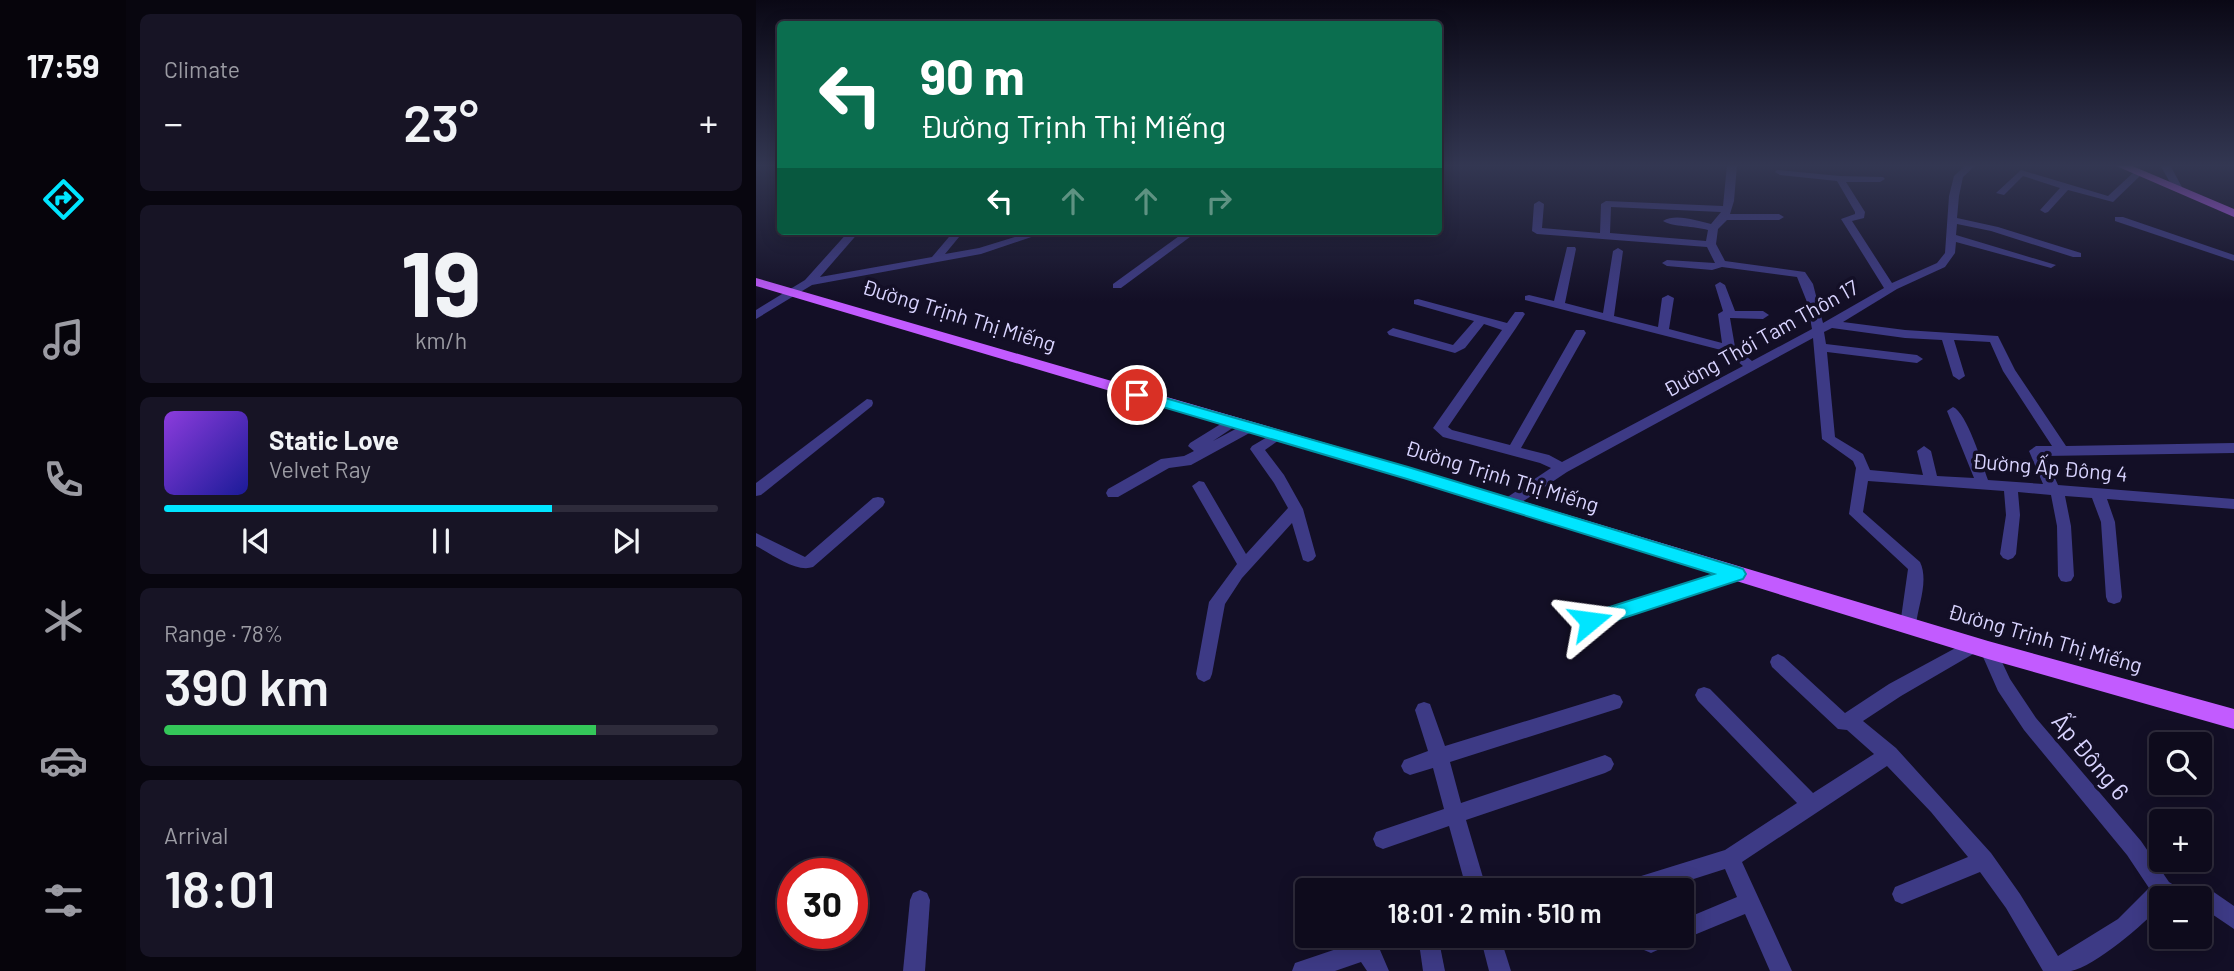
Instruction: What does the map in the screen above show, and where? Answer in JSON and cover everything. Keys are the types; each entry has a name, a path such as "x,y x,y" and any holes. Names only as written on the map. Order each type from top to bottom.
{"main road":[{"name":"Đường Trịnh Thị Miếng","path":"756,282 802,287 1241,424 1981,648 2234,719"}],"street":[{"path":"1539,210 1537,231 1711,244"},
{"path":"1605,237 1606,210"},
{"path":"1690,210 1779,217"},
{"path":"1859,210 1860,216 1846,219 1890,289"},
{"name":"Đường Thới Tam Thôn 17","path":"1508,504 1562,468 1752,367 1890,289 1941,265 1950,253 1953,210"},
{"path":"1721,264 1711,244 1713,228 1726,213"},
{"path":"2119,219 2234,258"},
{"path":"1952,220 1994,229 2077,255"},
{"path":"1668,221 1691,222 1713,228"},
{"path":"756,315 802,287 851,235"},
{"path":"934,261 956,235"},
{"path":"802,287 981,251 1031,235"},
{"path":"1117,286 1187,235"},
{"path":"1951,237 2051,265"},
{"path":"1559,304 1571,249"},
{"path":"1608,317 1618,251"},
{"path":"1667,263 1712,267 1721,264 1801,274 1807,281 1824,327 1819,347 1829,439 1858,458 1863,468 1856,514 1916,566 1917,575 1909,606 1908,625"},
{"path":"1720,285 1730,314"},
{"path":"1529,298 1729,348 1752,367"},
{"path":"1663,331 1668,298"},
{"path":"1418,302 1510,328"},
{"path":"1519,314 1440,428 1448,434 1544,459 1562,468"},
{"path":"1729,348 1724,314 1763,316"},
{"path":"1393,332 1455,349 1481,320"},
{"path":"1824,327 1994,339 2009,371 2062,450"},
{"path":"1513,451 1580,333"},
{"path":"1947,336 1959,376"},
{"path":"1819,347 1917,359"},
{"path":"756,491 867,403"},
{"path":"1952,411 1969,445 1983,484"},
{"path":"1113,494 1166,463 1186,461 1241,424"},
{"path":"1279,435 1257,449 1296,509 1308,556"},
{"path":"2066,576 2064,526 2055,490 2036,451 2234,448"},
{"path":"1924,451 1931,480"},
{"name":"Đường Ấp Đông 4","path":"1862,475 2234,504"},
{"path":"1199,486 1245,565"},
{"path":"2008,554 2013,515 2010,486"},
{"path":"2097,493 2108,522 2114,597"},
{"path":"756,539 803,564 808,563 878,502"},
{"path":"1204,674 1217,602 1245,565 1296,509"},
{"path":"1590,621 1737,574"},
{"path":"1778,662 1844,723 1895,690 1981,648"},
{"name":"Ấp Đông 6","path":"1981,648 2030,723 2134,848 2159,886"},
{"path":"1704,695 1812,805"},
{"path":"1410,766 1614,702"},
{"path":"1424,710 1473,878"},
{"path":"1849,720 1890,754 1984,860 2054,971 2125,929 2149,906"},
{"path":"1665,878 1730,858 1890,754"},
{"path":"1383,839 1605,764"},
{"path":"1730,858 1781,971"},
{"path":"1902,894 1984,860"},
{"path":"914,971 920,900"},
{"path":"1694,925 1750,902"},
{"path":"2212,902 2234,919"},
{"path":"1430,948 1434,971"},
{"path":"1493,948 1500,971"},
{"path":"1303,971 1363,951 1373,957 1378,971"}],"route":[{"path":"1137,395 1408,473 1737,574 1590,621"}]}
